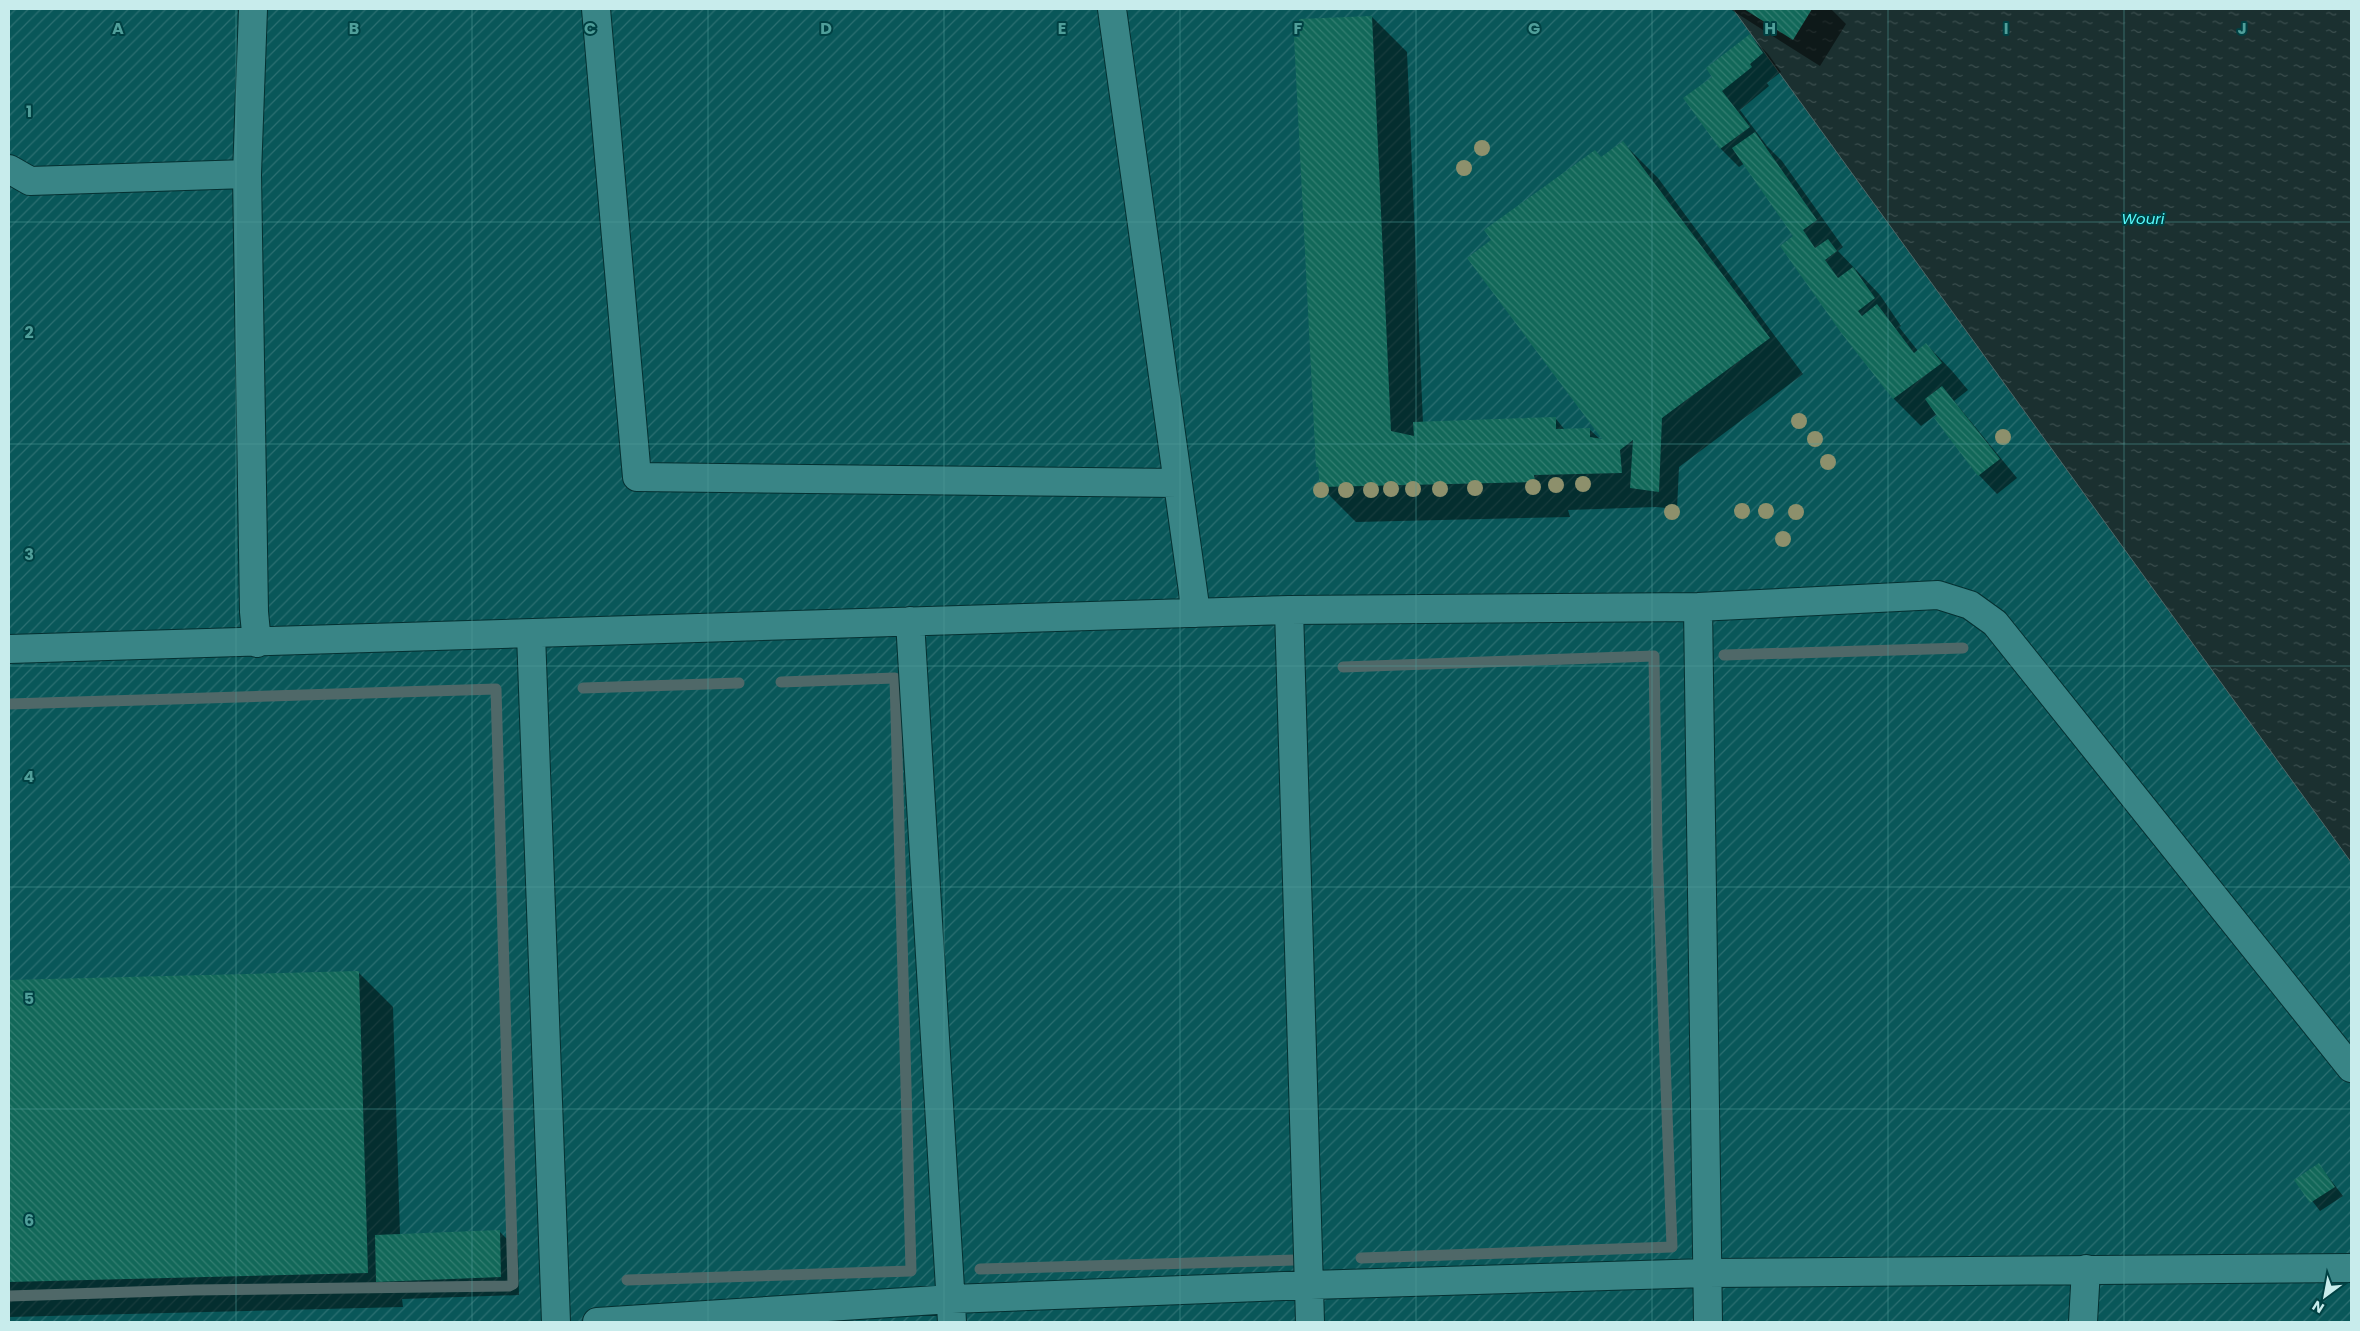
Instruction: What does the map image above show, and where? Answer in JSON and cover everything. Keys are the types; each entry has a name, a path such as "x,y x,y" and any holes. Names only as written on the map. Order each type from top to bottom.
{"street":[{"path":"254,9 247,174 254,612 257,643"},
{"path":"596,9 637,478 1177,483"},
{"path":"1112,9 1196,613"},
{"path":"9,168 30,181 247,174"},
{"path":"9,649 257,643 1289,610 1698,606 1938,595 1970,605 1995,623 2351,1068"},
{"path":"1698,606 1708,1322"},
{"path":"1289,610 1311,1285 1310,1322"},
{"path":"910,621 952,1311"},
{"path":"531,634 556,1322"},
{"path":"597,1322 952,1311 1311,1285 1707,1273 2351,1268"},
{"path":"2083,1322 2086,1269"}],"shaded area":[{"path":"9,9 1733,9 2351,862 2351,1322 9,1322"}],"water":[{"name":"Wouri","path":"1733,9 2351,9 2351,862"}],"building":[{"path":"1744,9 1812,9 1793,40"},
{"path":"1372,16 1391,431 1414,436 1413,422 1556,417 1556,429 1590,428 1590,437 1602,439 1467,258 1491,240 1484,230 1595,150 1601,157 1623,141 1770,338 1662,418 1659,492 1630,488 1633,440 1620,450 1622,473 1534,475 1535,482 1320,487 1318,467 1316,467 1294,37 1300,37 1299,19"},
{"path":"1750,34 1763,53 1750,64 1752,67 1722,91 1750,127 1720,149 1683,98 1712,77 1706,68"},
{"path":"1755,132 1817,220 1803,230 1815,248 1828,239 1837,251 1825,260 1838,278 1853,267 1875,298 1858,311 1862,316 1877,304 1914,353 1926,343 1942,363 1893,399 1842,334 1780,246 1793,236 1732,148"},
{"path":"1942,386 2000,459 1978,476 1934,418 1937,416 1925,399"},
{"path":"359,971 368,1273 9,1282 9,980"},
{"path":"2319,1163 2335,1187 2310,1203 2294,1180"},
{"path":"500,1230 501,1277 376,1282 375,1235"}],"waterway":[{"path":"1724,655 1963,648"},
{"path":"1343,667 1654,656 1657,845 1672,1247 1361,1258"},
{"path":"627,1280 911,1271 895,678 781,682"},
{"path":"583,688 739,683"},
{"path":"9,704 496,689 513,1284 509,1286 194,1290 9,1296"},
{"path":"980,1269 1295,1260"}]}
